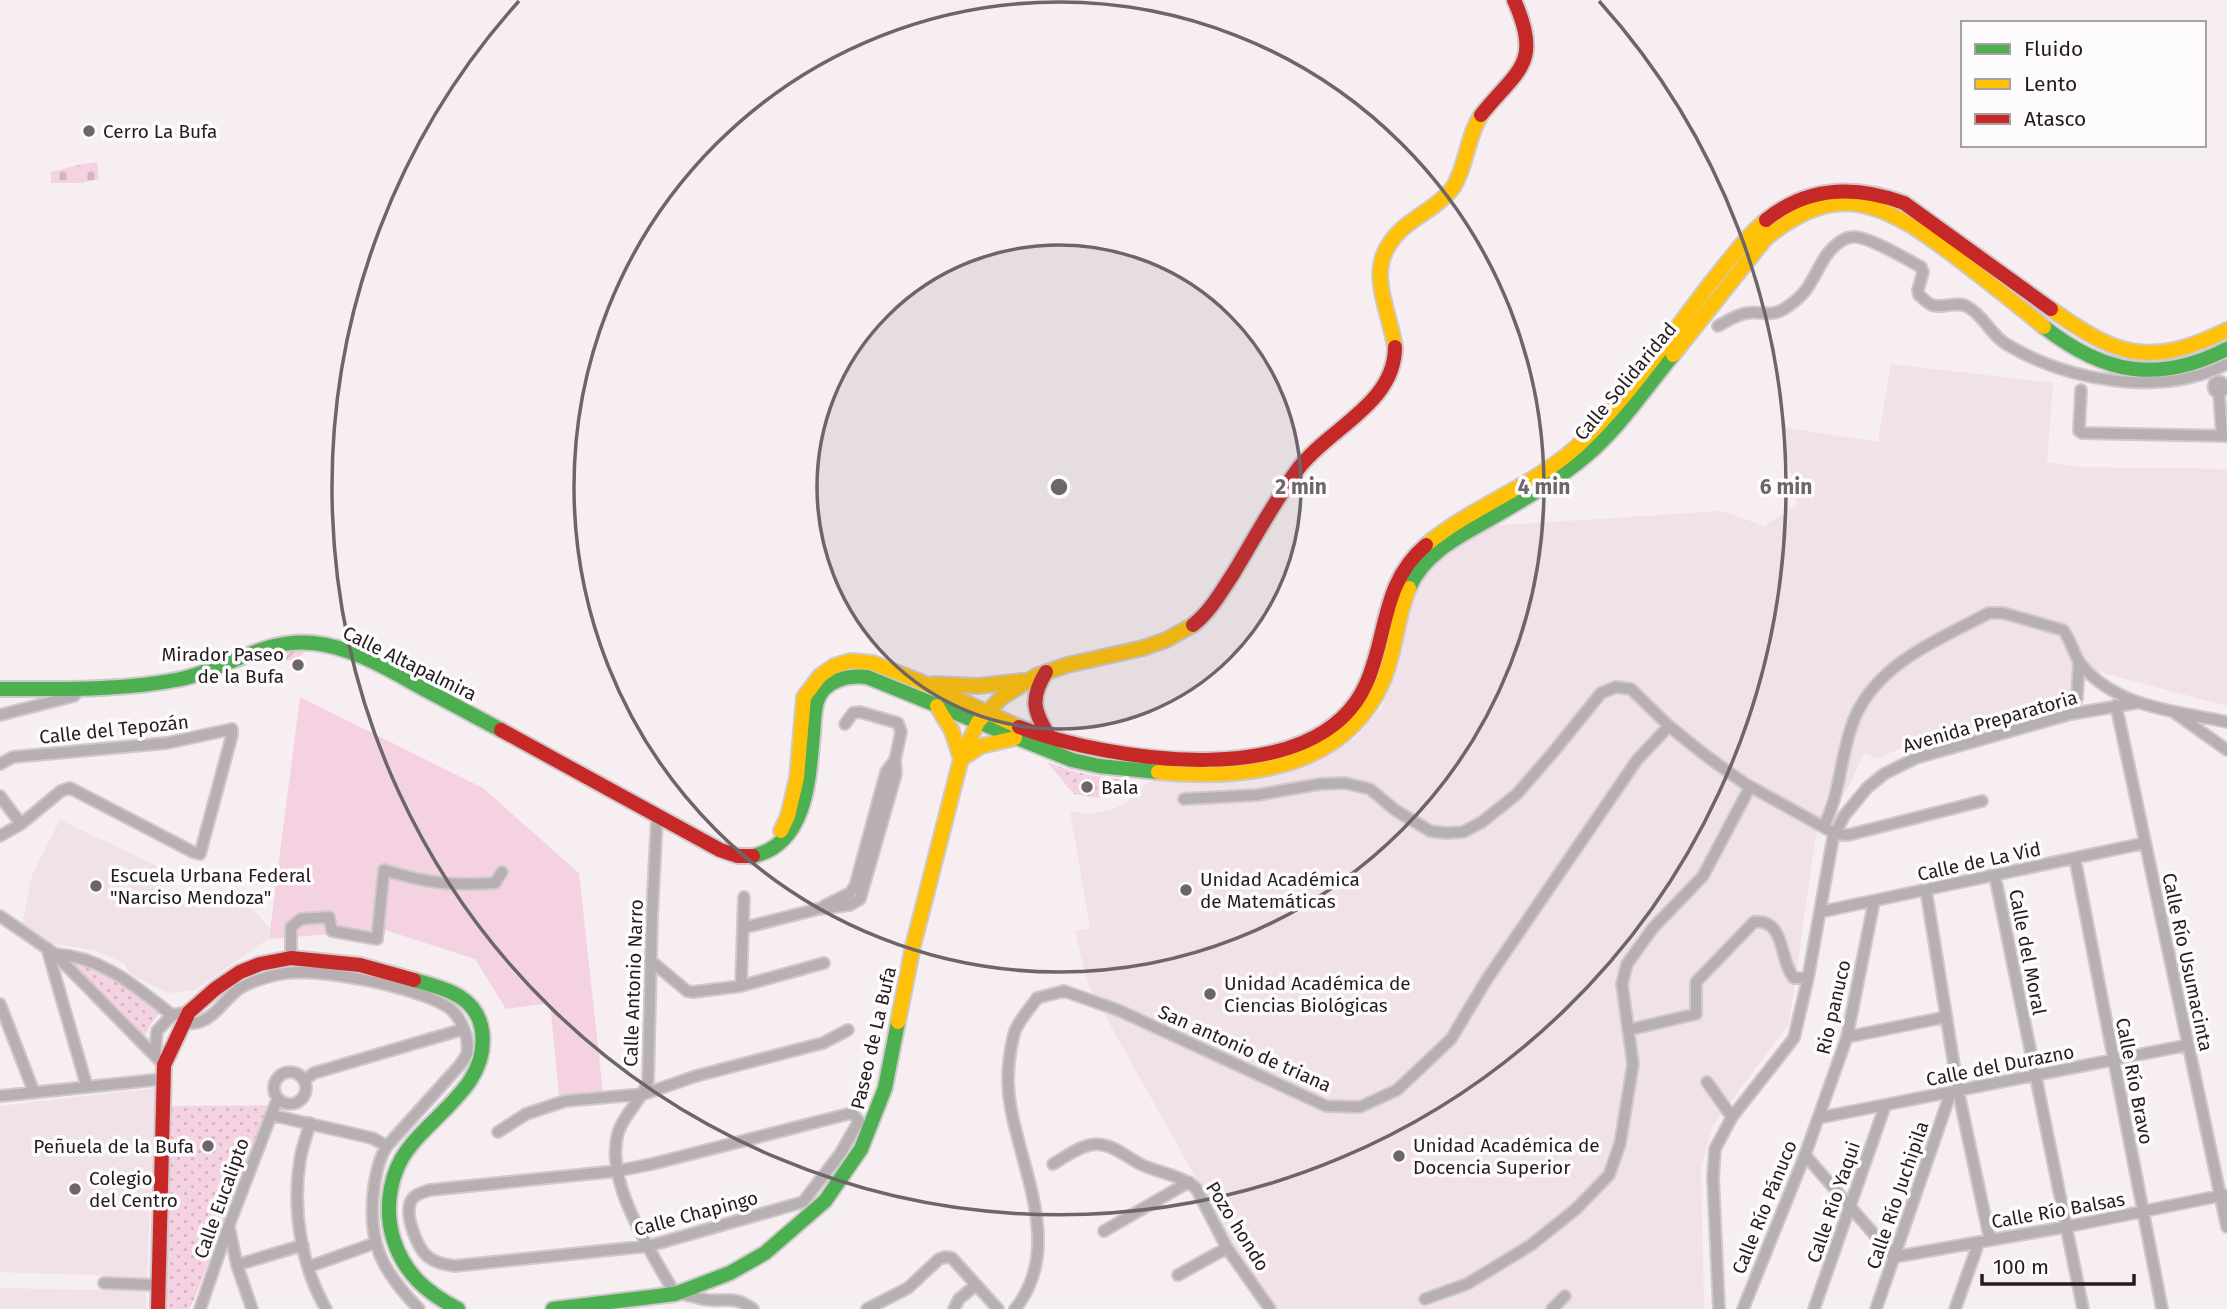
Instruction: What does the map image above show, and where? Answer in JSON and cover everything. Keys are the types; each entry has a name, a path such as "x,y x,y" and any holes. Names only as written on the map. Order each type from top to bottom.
{"main road":[{"path":"982,717 1001,698 1027,680 1047,671 1143,648 1166,640 1196,623 1215,602 1298,469 1317,448 1382,389 1392,372 1395,360 1394,342 1378,278 1382,256 1398,233 1440,201 1453,187 1463,167 1470,136 1479,118 1515,79 1526,56 1527,37 1523,19 1514,0"},
{"name":"Calle Solidaridad","path":"982,717 1078,746 1116,753 1202,760 1243,760 1270,755 1328,728 1349,709 1370,677 1389,599 1403,570 1423,546 1451,526 1564,458 1580,444 1607,415 1747,238 1774,213 1798,200 1825,191 1853,189 1874,192 1904,203 2086,334 2101,342 2130,352 2163,353 2178,351 2227,330"},
{"name":"Calle Solidaridad","path":"982,717 1015,738 1090,764 1204,775 1243,775 1279,768 1329,744 1360,718 1377,692 1389,665 1405,597 1413,578 1429,559 1465,534 1546,486 1590,454 1614,429 1757,248 1784,223 1830,204 1852,203 1883,209 1899,216 2074,349 2111,366 2168,371 2201,362 2227,349"},
{"name":"Calle Altapalmira","path":"0,689 143,685 189,677 277,645 294,642 339,647 474,716 657,818 730,855 750,856 773,848"},
{"path":"773,848 785,823 799,766 802,702 813,682 831,668 859,660 872,663 926,683 982,717"},
{"path":"1047,671 1038,683 1034,697 1039,722 1049,736"},
{"path":"773,848 789,833 802,809 810,774 817,701 830,684 848,676 867,677 936,705 982,717"},
{"path":"926,683 950,686 1007,684 1027,680"},
{"path":"936,705 952,729 961,759 981,746 1015,738"},
{"name":"Paseo de La Bufa","path":"554,1309 675,1294 730,1273 765,1253 825,1201 850,1167 861,1149 885,1088 913,946 961,759 982,717"},
{"path":"158,1309 161,1066 181,1016 240,972 260,964 291,958 360,965 441,987 460,995 480,1020 485,1045 471,1082 404,1154 393,1178 388,1207 390,1232 414,1280 433,1297 458,1309"}],"street":[{"path":"1718,326 1748,313 1773,315 1804,296 1825,257 1843,240 1854,236 1875,243 1921,267 1923,272 1919,295 1931,305 1966,305 1982,317 2004,343 2036,359 2107,381 2152,383 2199,376 2227,364"},
{"path":"2084,375 2101,342"},
{"path":"2081,390 2079,430 2082,433 2224,436 2219,393"},
{"name":"Avenida Preparatoria","path":"1824,827 1855,717 1872,689 1908,656 1989,613 2003,613 2063,630 2079,662 2105,687 2136,703"},
{"path":"2071,714 2077,698 2079,662"},
{"path":"0,715 74,696 82,687"},
{"path":"1184,799 1257,795 1320,784 1345,783 1370,789 1395,810 1430,831 1463,832 1482,822 1517,794 1595,698 1616,687 1631,689 1704,755 1750,787 1836,834 1848,835 1982,801"},
{"path":"2136,703 2227,722"},
{"name":"Avenida Preparatoria","path":"1719,1309 1713,1161 1718,1140 1732,1117 1794,1038 1821,912 1833,838 1844,816 1867,788 1884,774 1916,758 2071,714 2136,703"},
{"name":"Calle Río Usumacinta","path":"2116,705 2188,1045 2224,1195 2227,1227"},
{"path":"2173,711 2227,750"},
{"path":"743,928 818,909 850,893 855,886 886,772 895,760 901,732 898,723 860,712 853,713 845,724"},
{"name":"San antonio de triana","path":"1015,1309 1026,1296 1037,1269 1039,1238 1032,1195 1010,1107 1009,1069 1015,1031 1037,998 1064,991 1118,1010 1326,1106 1360,1107 1397,1090 1451,1039 1486,979 1637,760 1669,726"},
{"name":"Calle del Tepozán","path":"0,764 13,757 167,743 232,729 200,854 70,788 61,791 20,824 0,836"},
{"path":"1425,1299 1467,1284 1531,1245 1576,1209 1609,1175 1620,1144 1632,1079 1633,1064 1622,984 1627,964 1653,928 1703,876 1750,787"},
{"path":"0,796 20,824"},
{"name":"Calle Antonio Narro","path":"657,818 650,960 649,1063 644,1094 630,1110 618,1132 616,1145 617,1171 626,1196 675,1294"},
{"name":"Calle del Tepozán","path":"0,846 20,824"},
{"name":"Calle de La Vid","path":"1821,912 2145,844"},
{"name":"Calle Río Bravo","path":"2075,859 2162,1309"},
{"path":"291,958 291,927 301,919 329,917 332,931 377,939 384,870 425,882 461,885 495,883 502,872"},
{"name":"Calle del Moral","path":"1996,876 2082,1309"},
{"path":"1926,890 1955,1091 1984,1241 1955,1309"},
{"path":"741,986 744,897"},
{"name":"Rio panuco","path":"1818,1118 1847,1037 1874,902"},
{"path":"0,916 51,951 161,1066"},
{"path":"1628,1030 1696,1014 1696,982 1754,922 1761,921 1773,926 1778,933 1787,970 1794,978 1808,978"},
{"path":"51,951 74,955 118,974 181,1016 199,1022 208,1018 239,989 251,982 288,972 368,981 433,1000 452,1010 464,1029 467,1054 387,1146 376,1176 372,1205 375,1243 385,1266 402,1291 419,1309"},
{"path":"51,951 87,1087"},
{"path":"650,960 687,991 693,992 741,986 824,963"},
{"path":"0,1004 34,1092"},
{"path":"161,1066 157,1031 181,1016"},
{"path":"1847,1037 1946,1017"},
{"path":"304,1080 314,1073 464,1029"},
{"path":"498,1132 526,1114 565,1101 644,1094 696,1076 822,1043 848,1030"},
{"name":"Calle del Durazno","path":"1818,1118 2188,1045"},
{"path":"0,1096 87,1087 161,1066"},
{"path":"290,1072 301,1076 306,1090 301,1100 292,1105 277,1100 273,1089 280,1075 290,1072"},
{"path":"1707,1082 1732,1117"},
{"name":"Calle Río Juchipila","path":"1876,1309 1955,1091"},
{"name":"Calle Eucalipto","path":"200,1309 277,1100"},
{"name":"Calle Río Yaqui","path":"1814,1309 1885,1106"},
{"name":"Calle Chapingo","path":"852,1113 859,1121 839,1154 803,1202 649,1246 454,1266 436,1263 425,1255 415,1240 409,1211 411,1200 430,1190 617,1171 852,1113"},
{"path":"271,1115 372,1138 387,1146"},
{"name":"Calle Río Pánuco","path":"1743,1309 1818,1118"},
{"path":"310,1123 300,1158 296,1193 298,1223 307,1267 326,1309"},
{"name":"Pozo hondo","path":"1053,1164 1083,1147 1102,1144 1143,1165 1189,1182 1196,1188 1227,1248 1270,1309"},
{"path":"1805,1155 1894,1257"},
{"path":"1104,1231 1189,1182"},
{"name":"Calle Río Balsas","path":"1894,1257 2224,1195"},
{"path":"229,1225 237,1265 252,1309"},
{"path":"307,1267 375,1243"},
{"path":"237,1265 303,1245"},
{"path":"1178,1275 1227,1248"},
{"path":"867,1309 908,1288 939,1259 945,1257 953,1258 998,1309"},
{"path":"104,1283 158,1285"},
{"path":"954,1309 959,1299 976,1285"},
{"path":"675,1294 691,1294 704,1300 735,1299 753,1309"},
{"path":"1552,1309 1565,1296"}],"shaded area":[{"path":"1891,364 2053,383 2047,462 2077,467 2227,469 2227,706 2096,671 2064,703 1907,746 1877,758 1864,753 1846,792 1826,796 1815,841 1789,1023 1712,1127 1701,1169 1704,1309 1276,1309 1234,1246 1088,985 1075,931 1090,928 1070,811 1088,814 1109,811 1128,802 1140,788 1158,778 1244,783 1281,775 1320,759 1357,737 1382,707 1412,596 1429,567 1452,548 1489,526 1722,511 1764,526 1797,505 1782,427 1878,442"},
{"path":"60,820 170,872 157,897 246,901 270,929 268,939 195,990 168,993 130,974 124,963 94,950 54,944 22,925 32,875"},
{"name":"Colegio del Centro","path":"155,1088 147,1277 0,1272 0,1106"},
{"path":"0,1288 146,1291 146,1309 0,1309"}],"green space":[{"path":"97,162 99,179 81,183 51,183 51,172"},
{"path":"308,649 290,660 280,660 270,655 288,650"},
{"path":"300,697 483,788 579,873 603,1092 559,1095 550,1003 506,1009 475,959 385,930 383,944 331,934 269,939"},
{"path":"1047,762 1088,775 1131,780 1097,798 1074,794"},
{"path":"74,960 116,979 161,1012 144,1037 70,964"},
{"path":"269,1105 193,1302 189,1309 166,1309 172,1106"}],"traffic: fast":[{"path":"2044,327 2088,355 2132,369 2178,367 2227,349"},
{"path":"1409,588 1416,574 1449,543 1545,486 1586,456 1621,420 1673,355"},
{"path":"0,689 90,688 158,683 198,674 278,645 313,643 343,649 372,661 501,730"},
{"path":"753,856 771,849 785,838 795,824 802,807 810,770 817,701 825,688 845,678 867,677 1072,760 1099,766 1158,772"},
{"path":"414,980 447,990 466,1001 479,1019 482,1031 482,1051 477,1069 455,1100 402,1158 389,1199 391,1231 404,1263 427,1289 458,1309"},
{"path":"553,1309 675,1294 730,1273 765,1253 825,1201 861,1149 885,1088 898,1022"}],"traffic: slow":[{"path":"1395,347 1380,282 1385,252 1393,238 1408,224 1450,192 1462,169 1481,115"},
{"path":"1673,355 1765,239 1793,219 1818,208 1842,203 1866,206 1888,213 1911,226 1960,260 2044,327"},
{"path":"1426,545 1465,517 1549,468 1586,438 1635,383 1736,251 1766,220"},
{"path":"2051,309 2096,338 2135,352 2176,350 2227,330"},
{"path":"1158,772 1224,774 1256,770 1288,763 1317,751 1343,734 1366,711 1383,681 1409,588"},
{"path":"898,1022 913,946 961,759 978,722 1001,698 1036,676 1067,665 1143,648 1166,640 1193,625"},
{"path":"781,831 788,816 797,778 804,697 820,676 834,666 851,661 873,663 1019,727"},
{"path":"934,684 978,686 1022,681"},
{"path":"937,706 952,731 961,759 981,746 1015,738"}],"traffic: jam":[{"path":"1481,115 1515,76 1526,53 1522,21 1514,0"},
{"path":"1766,220 1798,200 1815,195 1850,192 1886,197 1904,203 2051,309"},
{"path":"1193,625 1220,595 1298,469 1311,454 1358,414 1384,384 1392,367 1395,347"},
{"path":"1019,727 1104,750 1155,758 1208,760 1258,755 1304,742 1341,719 1366,684 1393,593 1411,560 1426,545"},
{"path":"1046,672 1037,689 1036,704 1049,736"},
{"path":"501,730 720,850 738,856 753,856"},
{"path":"158,1309 164,1065 189,1012 240,972 260,964 291,958 360,965 414,980"}],"place":[{"name":"Cerro La Bufa","path":"89,131"},
{"name":"Mirador Paseo de la Bufa","path":"298,665"},
{"name":"Bala","path":"1087,787"},
{"name":"Escuela Urbana Federal \"Narciso Mendoza\"","path":"96,886"},
{"name":"Unidad Académica de Matemáticas","path":"1186,890"},
{"name":"Unidad Académica de Ciencias Biológicas","path":"1210,994"},
{"name":"Peñuela de la Bufa","path":"208,1146"},
{"name":"Unidad Académica de Docencia Superior","path":"1399,1156"},
{"name":"Colegio del Centro","path":"75,1189"}]}
